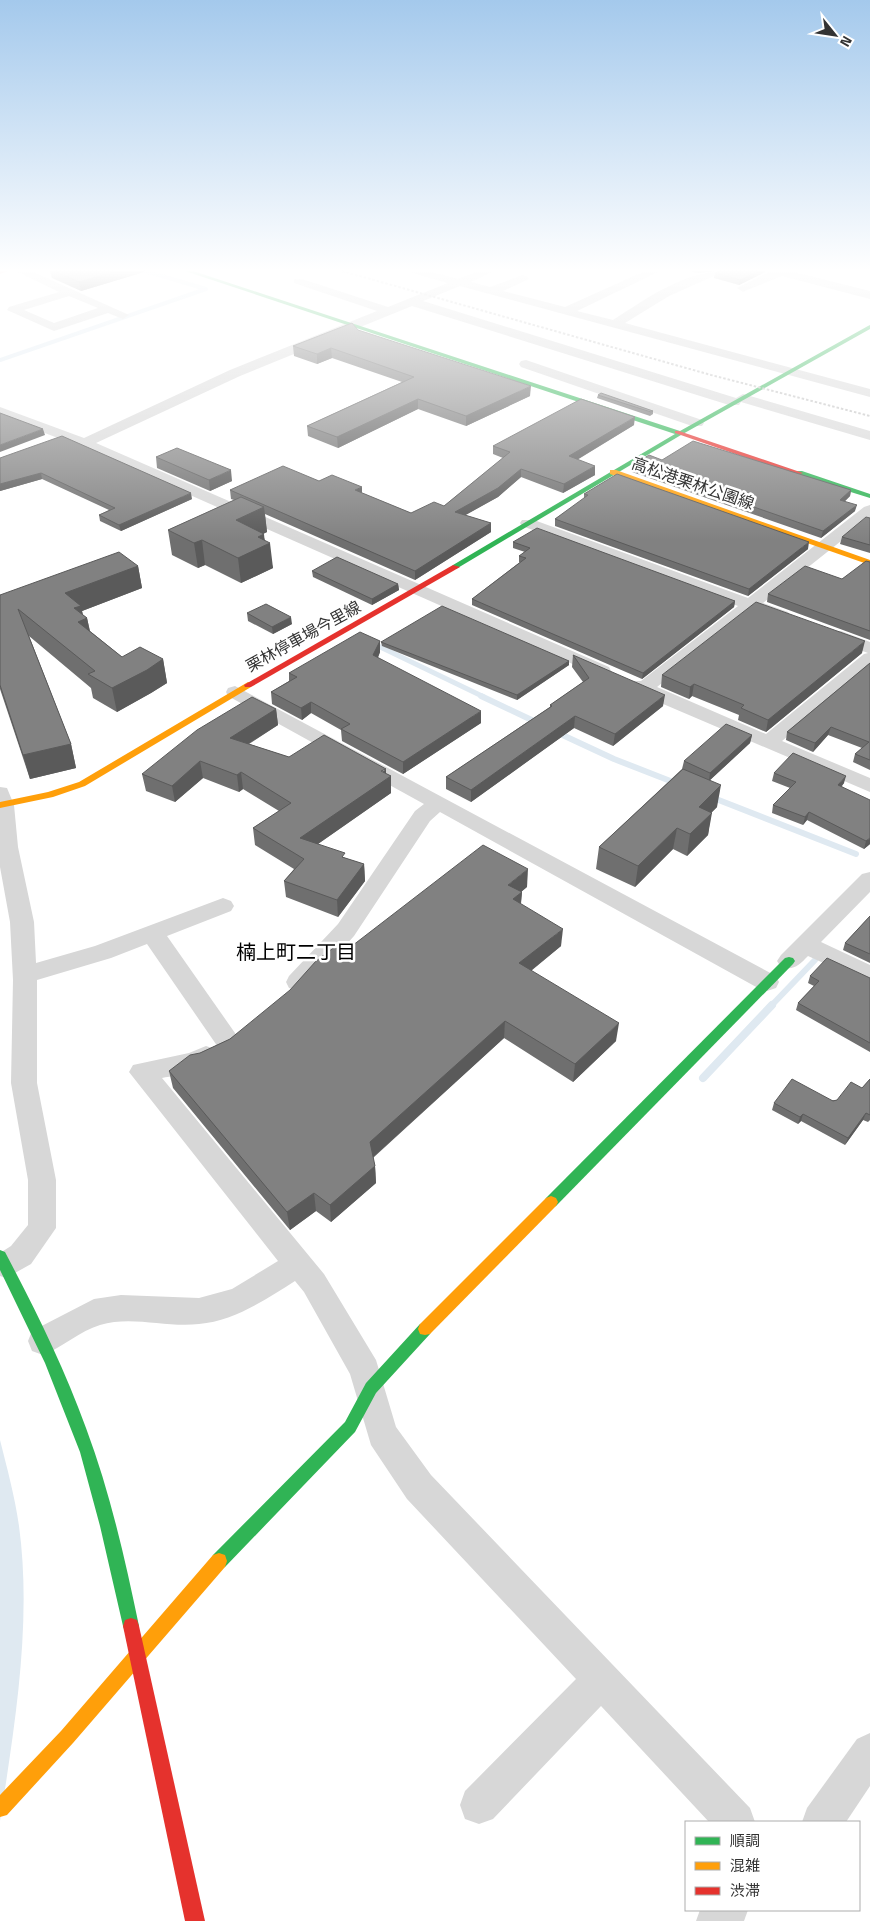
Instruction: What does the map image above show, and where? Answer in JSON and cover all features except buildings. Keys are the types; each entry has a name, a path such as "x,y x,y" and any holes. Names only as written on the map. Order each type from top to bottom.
{"street":[{"path":"84,443 266,361"},
{"path":"462,361 870,496"},
{"path":"607,361 738,400 870,436"},
{"path":"746,361 870,394"},
{"name":"高松港栗林公園線","path":"613,472 738,400 813,361"},
{"path":"526,364 697,423"},
{"path":"0,411 84,443 643,689 870,786"},
{"path":"0,427 22,419"},
{"path":"46,442 64,435"},
{"name":"高松港栗林公園線","path":"613,472 870,564"},
{"name":"栗林停車場今里線","path":"1,801 50,795 82,784 235,692 418,590 613,472"},
{"path":"643,689 870,510"},
{"path":"528,523 796,621"},
{"path":"824,631 870,648"},
{"path":"769,742 870,658"},
{"path":"235,692 767,982"},
{"path":"1,801 7,847 22,922 25,974 24,1083 42,1180 42,1228 21,1255 3,1261 43,1341 79,1429 117,1559 195,1921"},
{"path":"282,1000 346,930 422,816 438,803"},
{"path":"2,1805 67,1737 214,1566 350,1427 371,1388 417,1337 870,879"},
{"path":"25,974 103,952 223,906"},
{"path":"152,933 236,1037 194,1062 142,1072 314,1283 365,1370 382,1434 419,1487 735,1821"},
{"path":"797,953 870,975"},
{"path":"43,1341 94,1312 122,1308 199,1311 238,1300 298,1264"},
{"path":"480,1805 601,1679"},
{"path":"822,1821 870,1752"},
{"path":"716,1921 727,1911"}],"shaded area":[{"path":"0,1440 19,1526 23,1562 24,1599 23,1636 16,1711 0,1821"}],"waterway":[{"path":"372,643 484,697"},
{"path":"481,696 538,723"},
{"path":"556,732 614,759 678,784"},
{"path":"711,797 856,854"},
{"path":"771,1006 815,960"},
{"path":"703,1078 772,1005"}],"railway":[{"path":"660,361 870,416"}],"traffic: fast":[{"path":"460,361 677,432"},
{"path":"456,567 679,434 810,361"},
{"path":"799,473 870,496"},
{"path":"551,1202 789,961"},
{"path":"0,1256 42,1341 79,1428 102,1501 131,1626"},
{"path":"219,1561 350,1427 371,1388 425,1329"}],"traffic: slow":[{"path":"613,472 870,563"},
{"path":"0,805 50,795 82,784 248,685"},
{"path":"425,1329 551,1202"},
{"path":"0,1808 67,1737 219,1561"}],"traffic: jam":[{"path":"677,432 799,473"},
{"path":"248,685 456,567"},
{"path":"131,1626 195,1921"}],"district":[{"name":"楠上町二丁目","path":"296,951"}]}
